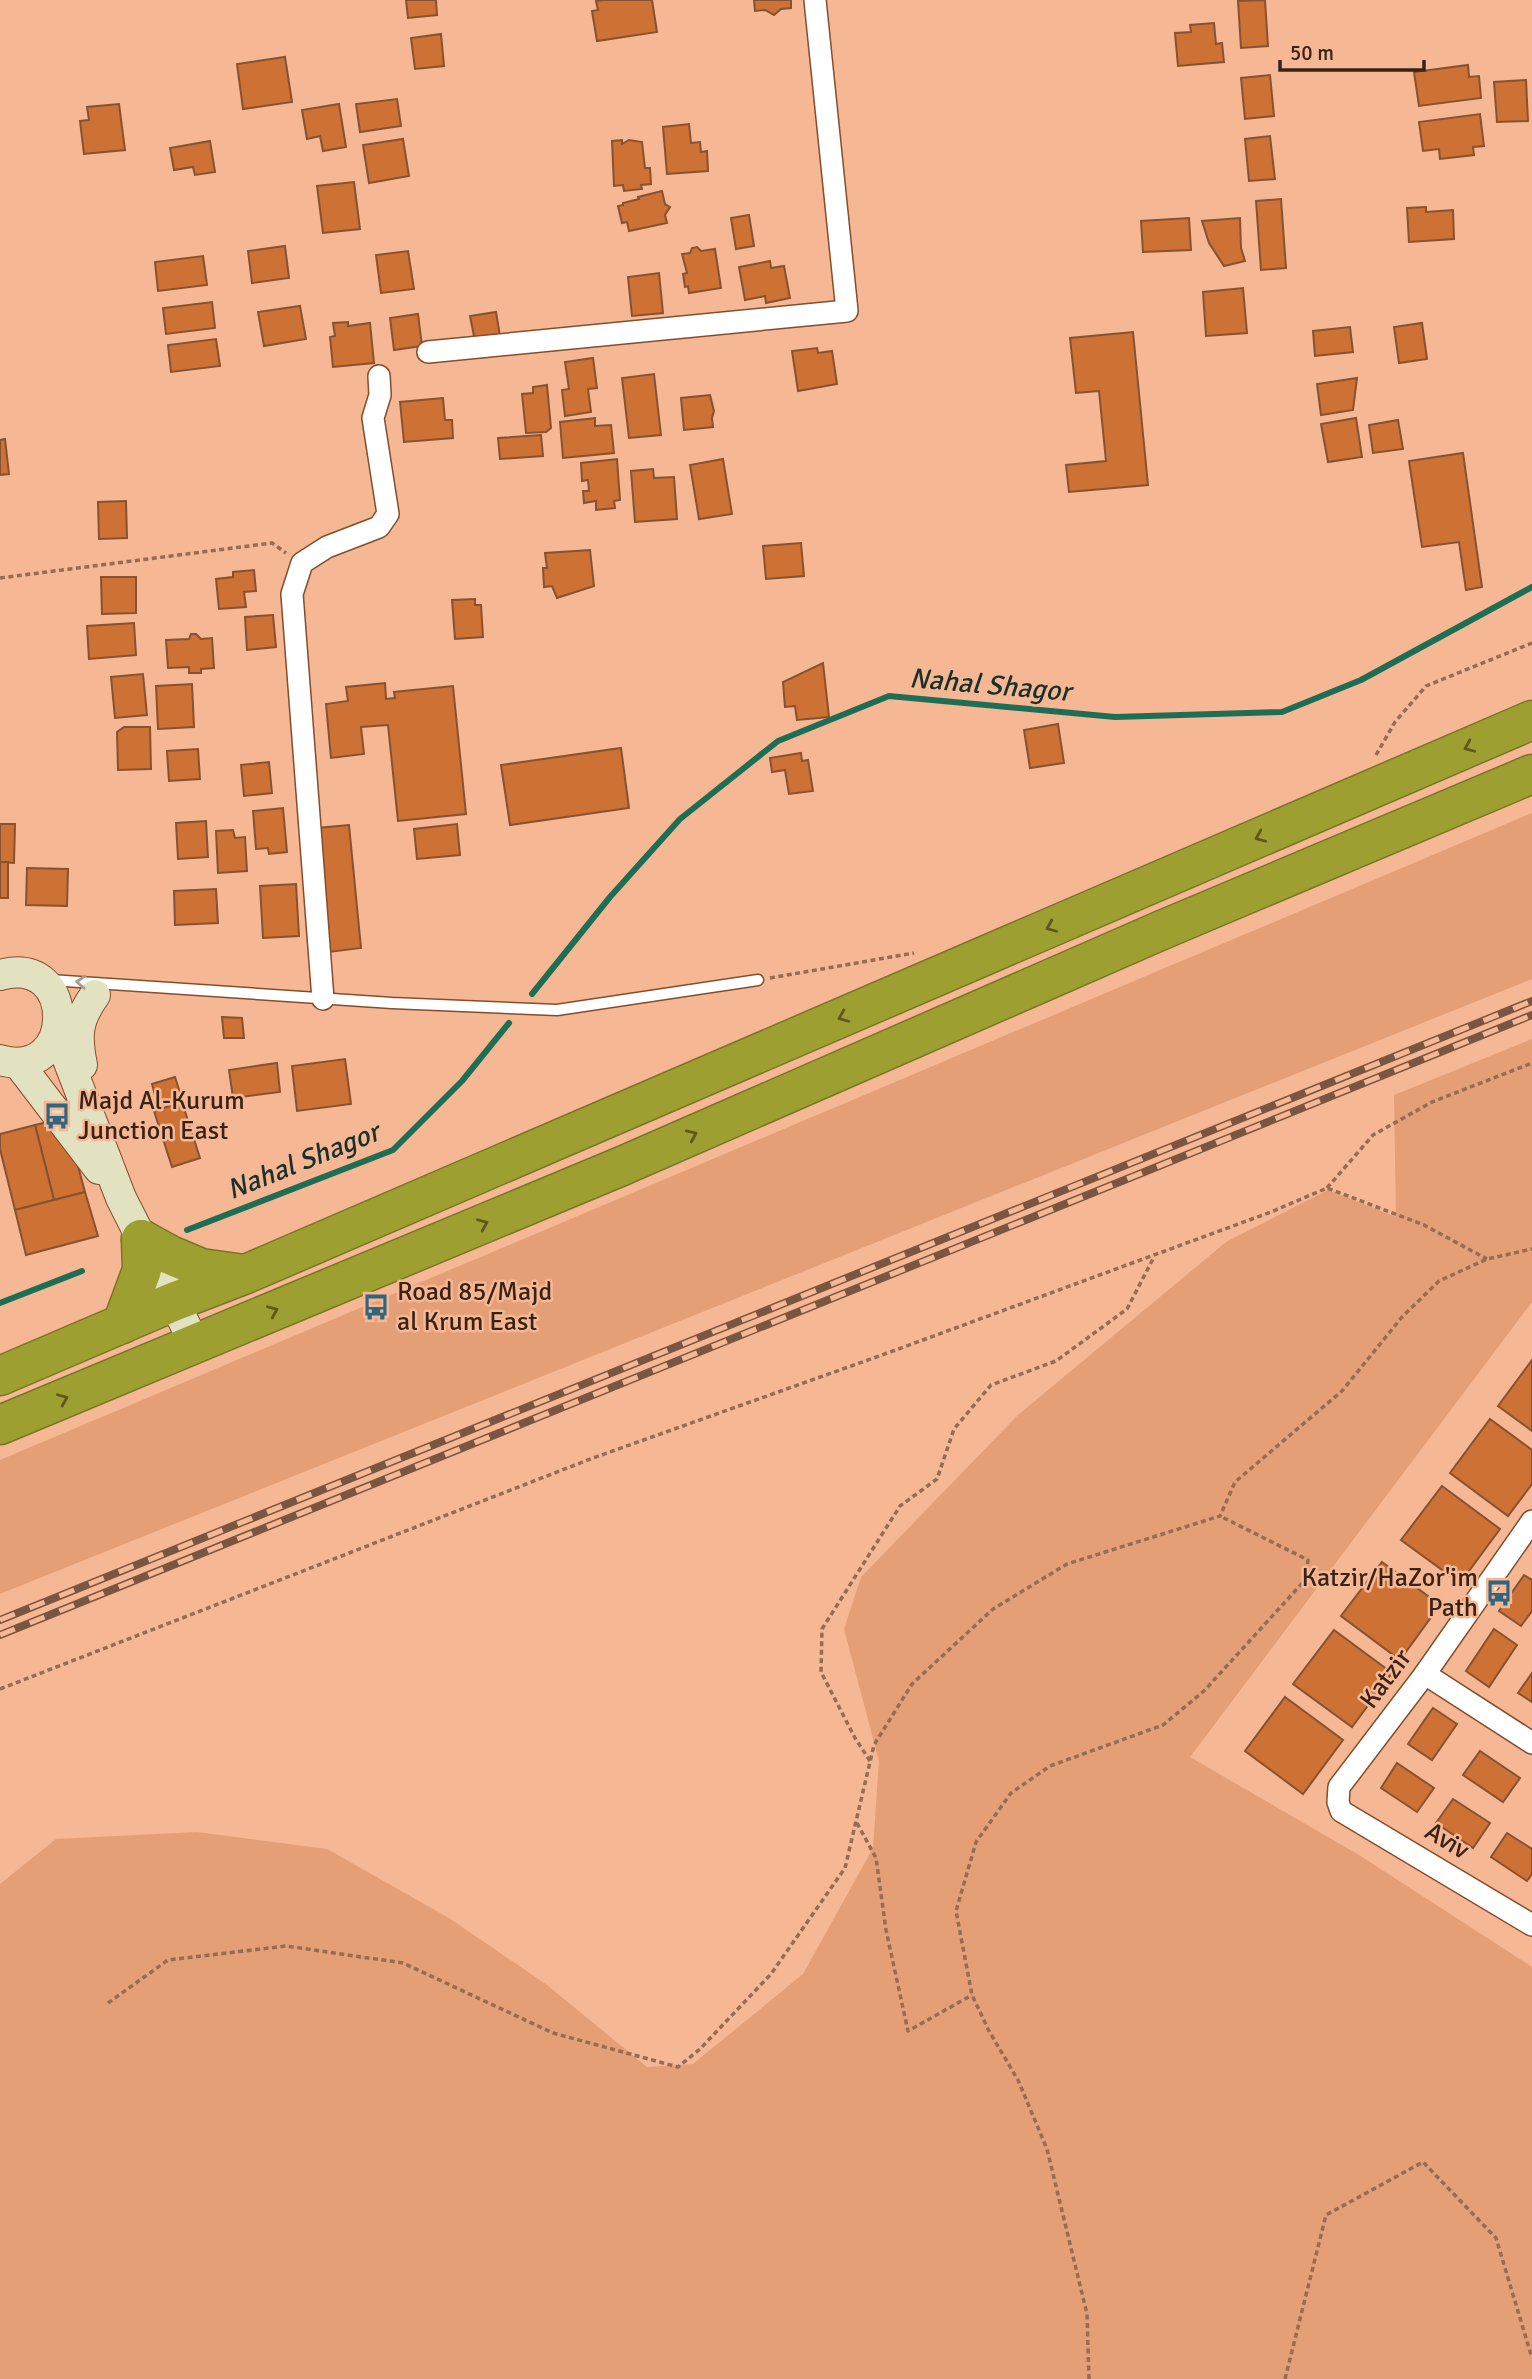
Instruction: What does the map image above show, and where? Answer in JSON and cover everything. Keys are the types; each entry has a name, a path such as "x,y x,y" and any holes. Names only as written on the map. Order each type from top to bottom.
{"highway":[{"path":"0,1376 246,1274 1532,720"},
{"path":"0,1425 622,1166 1162,930 1532,774"},
{"path":"141,1239 201,1268 246,1274"},
{"path":"122,1324 142,1270 141,1239"}],"street":[{"path":"428,352 847,310 815,0"},
{"path":"323,999 292,594 302,564 327,547 379,527 388,514 373,418 380,395 379,376"},
{"path":"0,975 18,972 39,980 54,995 58,1020 121,1198 195,1344"},
{"path":"94,1127 77,1040 83,1012 95,995"},
{"path":"9,1061 33,1059 46,1050 55,1038 58,1020"},
{"path":"9,1061 121,1198"},
{"name":"Katzir","path":"1338,1802 1339,1787 1525,1548 1532,1521"},
{"path":"1425,1674 1532,1743"},
{"name":"Aviv","path":"1338,1802 1341,1811 1532,1925"}],"lane":[{"path":"39,980 323,999 557,1010 758,980"},
{"path":"58,1020 95,995 124,985"}],"path":[{"path":"0,578 272,543 302,564"},
{"path":"1369,765 1395,722 1426,687 1532,643"},
{"path":"758,980 918,953"},
{"path":"0,1689 593,1458 1271,1212 1327,1188 1373,1135 1432,1102 1532,1063"},
{"path":"1327,1188 1424,1225 1487,1259"},
{"path":"1220,1516 1235,1482 1342,1391 1402,1317 1439,1281 1487,1259 1532,1250"},
{"path":"870,1761 821,1672 822,1629 900,1506 937,1479 954,1429 991,1385 1056,1362 1127,1309 1155,1255"},
{"path":"108,2003 168,1960 286,1947 402,1963 553,2033 678,2067 700,2049 771,1974 845,1868 874,1745 912,1684 993,1609 1067,1564 1220,1516 1308,1560 1306,1579 1204,1691 1163,1725 1050,1766 1011,1793 976,1842 956,1911 972,1995 989,2031 1018,2080 1047,2149 1087,2314 1089,2379"},
{"path":"856,1822 876,1858 886,1930 908,2031 972,1995"},
{"path":"1285,2379 1326,2215 1423,2162 1496,2238 1532,2358"}],"shaded area":[{"path":"1532,813 1532,979 0,1594 0,1460"},
{"path":"1532,1039 1532,1302 1190,1757 1359,1855 1532,1967 1532,2379 0,2379 0,1884 56,1839 197,1832 327,1849 449,1918 547,1985 647,2067 693,2064 803,1974 873,1848 879,1761 844,1629 861,1577 1018,1415 1226,1242 1328,1190 1396,1217 1394,1095"}],"building":[{"path":"406,0 436,0 437,15 408,18"},
{"path":"652,0 657,32 597,41 592,11 598,10 596,1"},
{"path":"754,0 791,0 791,8 781,9 774,15 765,10 755,11"},
{"path":"1265,0 1268,46 1241,48 1238,1"},
{"path":"1214,23 1216,44 1222,43 1224,62 1178,66 1175,33 1191,32 1190,25"},
{"path":"441,34 444,66 415,69 411,38"},
{"path":"285,57 292,102 243,109 237,64"},
{"path":"1468,65 1469,77 1479,76 1481,98 1419,106 1414,72"},
{"path":"1270,75 1274,116 1245,119 1241,78"},
{"path":"1526,80 1528,121 1497,122 1494,82"},
{"path":"397,99 401,126 360,132 356,104"},
{"path":"119,104 125,150 84,154 80,121 89,120 87,107"},
{"path":"339,104 346,147 323,151 320,136 307,139 302,110"},
{"path":"1480,114 1484,146 1473,147 1474,155 1440,159 1439,149 1423,151 1419,122"},
{"path":"689,124 691,143 700,142 701,152 707,151 708,171 667,174 663,127"},
{"path":"1270,136 1275,179 1249,181 1245,139"},
{"path":"403,139 409,176 369,183 363,145"},
{"path":"622,140 622,144 629,140 642,142 645,168 650,168 651,184 641,185 642,189 624,191 623,185 614,186 612,141"},
{"path":"210,141 215,172 195,175 193,167 174,170 170,148"},
{"path":"354,182 360,229 323,233 317,186"},
{"path":"662,191 665,204 670,207 665,215 667,223 629,231 627,222 622,223 618,206"},
{"path":"1281,199 1286,268 1261,270 1256,201"},
{"path":"1426,207 1426,212 1453,210 1454,239 1409,242 1407,208"},
{"path":"749,215 754,246 736,249 731,218"},
{"path":"1189,218 1191,250 1143,252 1141,221"},
{"path":"1240,218 1241,248 1245,261 1224,266 1209,243 1202,221"},
{"path":"285,246 289,278 252,283 248,251"},
{"path":"697,247 701,251 715,249 721,288 689,293 688,286 685,287 683,274 687,273 682,254 690,253 692,248"},
{"path":"408,251 414,289 381,293 376,255"},
{"path":"203,256 207,285 158,291 155,262"},
{"path":"770,261 771,268 784,266 790,298 766,303 765,296 745,300 739,267"},
{"path":"659,273 663,313 632,316 628,277"},
{"path":"1243,288 1247,333 1206,336 1203,292"},
{"path":"212,302 215,328 166,334 163,308"},
{"path":"300,306 306,339 264,346 258,312"},
{"path":"496,312 500,336 475,341 470,316"},
{"path":"418,314 422,346 394,350 390,318"},
{"path":"348,322 348,326 370,323 374,363 333,367 330,337 335,336 333,323"},
{"path":"1422,323 1427,359 1399,363 1394,327"},
{"path":"1350,327 1353,352 1315,356 1313,331"},
{"path":"1133,332 1148,485 1069,492 1066,465 1106,461 1099,391 1076,393 1070,338"},
{"path":"216,339 220,366 171,372 168,345"},
{"path":"817,348 818,353 832,351 837,384 798,391 792,351"},
{"path":"593,358 597,388 588,389 591,412 565,416 562,390 569,389 565,362"},
{"path":"654,374 661,435 629,438 622,378"},
{"path":"1357,378 1353,410 1321,415 1317,384"},
{"path":"547,385 551,428 546,432 526,433 522,394 533,393 533,387"},
{"path":"710,395 714,411 713,427 684,430 681,398"},
{"path":"443,398 445,420 452,420 453,438 404,442 400,402"},
{"path":"595,418 595,426 611,425 614,453 563,458 560,422"},
{"path":"1356,418 1362,457 1328,462 1321,424"},
{"path":"1398,420 1403,449 1373,453 1369,425"},
{"path":"541,435 543,456 500,459 498,438"},
{"path":"5,439 9,474 0,475 0,440"},
{"path":"1463,453 1482,587 1466,590 1459,542 1422,547 1409,461"},
{"path":"617,459 620,500 614,501 615,508 596,510 596,501 584,503 583,491 589,491 588,480 582,481 581,463"},
{"path":"723,459 732,514 699,519 690,465"},
{"path":"653,469 654,478 674,477 677,519 635,522 631,471"},
{"path":"126,501 127,538 99,539 98,502"},
{"path":"801,543 804,576 766,579 763,546"},
{"path":"590,550 594,586 557,598 552,586 544,587 543,568 547,568 545,553"},
{"path":"254,570 256,591 244,592 246,607 219,609 216,579 233,577 233,572"},
{"path":"101,577 136,577 136,613 102,614"},
{"path":"475,599 475,605 481,605 483,637 455,639 452,600"},
{"path":"273,615 276,647 247,650 245,617"},
{"path":"134,623 136,655 89,659 87,626"},
{"path":"191,634 196,634 201,639 212,638 214,668 201,669 201,673 189,673 189,667 168,668 166,640 189,639"},
{"path":"823,663 829,717 797,720 795,706 785,707 783,682"},
{"path":"143,674 147,715 115,718 111,677"},
{"path":"385,683 386,699 395,698 394,692 453,686 466,814 398,821 388,725 361,727 364,754 331,758 326,704 348,701 346,687"},
{"path":"192,684 194,727 158,729 156,686"},
{"path":"1058,724 1064,763 1030,768 1024,730"},
{"path":"124,727 150,727 151,769 118,770 117,732"},
{"path":"621,748 629,808 510,825 501,765"},
{"path":"198,749 200,779 169,781 167,751"},
{"path":"801,753 802,761 808,760 813,791 789,794 785,770 772,772 770,758"},
{"path":"269,762 272,793 244,796 241,765"},
{"path":"283,808 287,852 269,854 268,848 256,849 253,811"},
{"path":"206,821 208,857 178,859 176,823"},
{"path":"0,824 15,824 14,863 0,862"},
{"path":"457,824 460,855 417,859 414,829"},
{"path":"349,825 361,948 329,952 317,828"},
{"path":"233,830 235,838 245,837 247,871 218,873 216,831"},
{"path":"0,862 8,862 8,898 0,898"},
{"path":"27,868 68,869 67,906 26,905"},
{"path":"296,884 299,936 263,938 260,886"},
{"path":"216,889 218,923 175,925 174,891"},
{"path":"222,1017 242,1018 244,1038 224,1038"},
{"path":"345,1059 351,1104 297,1111 292,1066"},
{"path":"277,1063 280,1092 233,1098 229,1070"},
{"path":"175,1077 182,1099 158,1106 152,1084"},
{"path":"182,1102 200,1158 172,1167 154,1111"},
{"path":"52,1121 75,1155 85,1192 54,1200 35,1125"},
{"path":"35,1125 54,1200 15,1210 0,1149 0,1134"},
{"path":"85,1192 98,1236 26,1255 15,1210"},
{"path":"1532,1360 1532,1431 1498,1406"},
{"path":"1490,1419 1532,1450 1532,1484 1508,1516 1450,1473"},
{"path":"1442,1486 1500,1529 1460,1583 1401,1540"},
{"path":"1382,1562 1440,1605 1400,1660 1341,1616"},
{"path":"1524,1575 1532,1580 1532,1611 1521,1626 1499,1611"},
{"path":"1494,1629 1517,1645 1489,1687 1466,1671"},
{"path":"1334,1630 1392,1673 1352,1727 1293,1684"},
{"path":"1532,1673 1532,1702 1518,1693"},
{"path":"1285,1697 1343,1740 1303,1794 1245,1751"},
{"path":"1433,1708 1457,1724 1432,1760 1408,1744"},
{"path":"1480,1751 1520,1778 1503,1802 1463,1775"},
{"path":"1397,1763 1434,1788 1417,1812 1381,1788"},
{"path":"1453,1799 1490,1823 1473,1848 1436,1823"},
{"path":"1507,1833 1532,1849 1532,1874 1527,1881 1491,1857"}],"waterway":[{"name":"Nahal Shagor","path":"532,994 610,897 680,819 778,741 889,696 1115,717 1282,712 1361,680 1532,587"},
{"name":"Nahal Shagor","path":"187,1230 393,1150 462,1081 509,1023"},
{"name":"Nahal Shagor","path":"0,1303 82,1271"}],"railway":[{"path":"0,1620 1532,1001"},
{"path":"0,1635 1532,1015"}],"place":[{"name":"Majd Al-Kurum Junction East","path":"57,1116"},
{"name":"Road 85/Majd al Krum East","path":"376,1307"},
{"name":"Katzir/HaZor'im Path","path":"1499,1593"}]}
